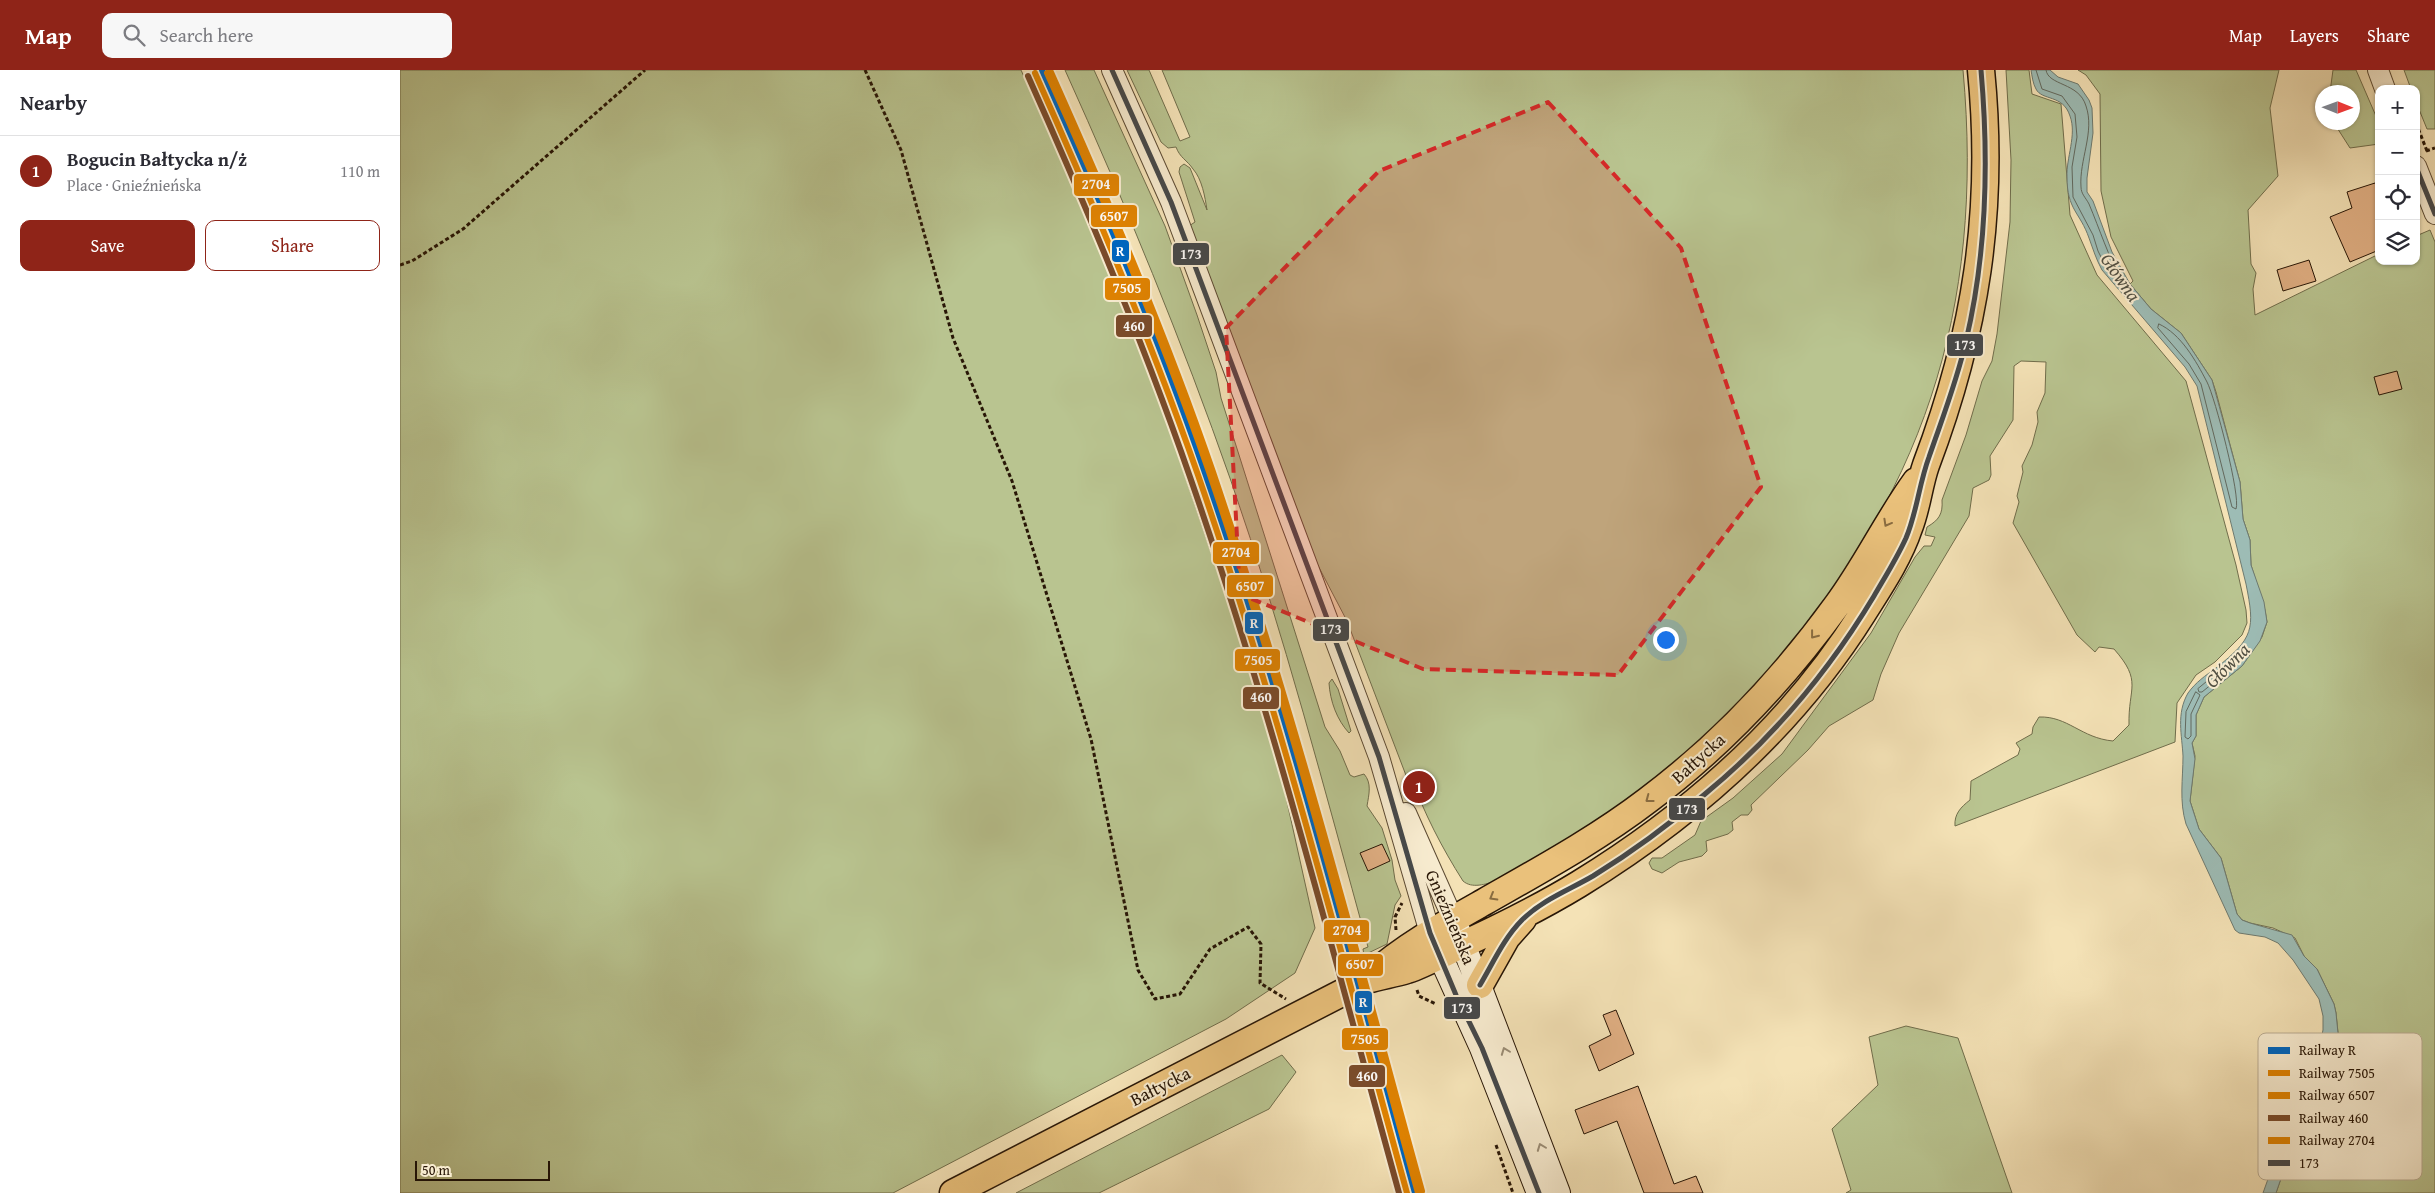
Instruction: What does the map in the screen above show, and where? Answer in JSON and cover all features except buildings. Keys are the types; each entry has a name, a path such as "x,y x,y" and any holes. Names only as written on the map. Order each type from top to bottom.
{"main road":[{"name":"Bałtycka","path":"953,1193 1366,980 1403,950 1435,945 1464,944 1531,912 1622,857 1683,813 1742,762 1792,709 1846,640 1890,567 1909,529 1925,468 1956,380 1970,320 1979,267 1986,182 1986,128 1981,70"},
{"name":"Bałtycka","path":"1435,945 1453,919 1568,854 1612,826 1688,768 1732,728 1803,650 1838,604 1870,555 1891,516 1925,468"},
{"path":"1480,985 1507,937 1531,912"},
{"name":"Gnieźnieńska","path":"1453,919 1480,985 1558,1193"},
{"name":"Gnieźnieńska","path":"1435,945 1482,1048 1539,1193"}],"street":[{"name":"Gnieźnieńska","path":"1112,70 1171,202 1380,757 1435,945"},
{"path":"2378,70 2384,85"},
{"path":"2423,161 2435,214"},
{"name":"Gnieźnieńska","path":"1380,757 1399,795 1453,919"}],"path":[{"path":"400,265 412,261 463,229 645,70"},
{"path":"865,70 901,150 953,338 1012,481 1091,739 1138,970 1155,999 1180,994 1210,949 1248,927 1261,944 1260,983 1293,1003"},
{"path":"2417,130 2423,161"},
{"path":"1396,931 1395,917 1401,904"},
{"path":"1419,996 1436,1004"}],"highlighted area":[{"path":"1548,102 1681,248 1761,487 1618,675 1423,669 1240,594 1226,328 1379,171"}],"green space":[{"path":"400,70 1021,70 1085,214 1161,404 1271,730 1315,928 1295,973 1226,1019 893,1193 400,1193"},
{"path":"1065,70 1094,70 1165,226 1216,372 1221,398 1325,727 1340,751 1350,775 1354,777 1364,774 1367,777 1369,789 1367,806 1382,828 1401,896 1395,905 1387,944 1364,955 1363,949 1368,947 1320,771 1269,596 1231,481 1193,377 1152,274 1110,171"},
{"path":"1127,70 1149,70 1180,141 1190,137 1162,70 1963,70 1967,158 1964,241 1951,321 1931,397 1902,470 1864,541 1817,610 1761,678 1696,745 1662,776 1625,805 1496,881 1471,885 1463,881 1434,830 1411,777 1407,778 1347,621 1313,556 1189,226 1195,222 1179,172 1180,167 1184,164 1190,168 1207,210 1201,183 1196,173 1179,154 1176,147 1168,148 1161,142"},
{"path":"2006,70 2029,70 2032,94 2061,104 2070,215 2097,275 2186,381 2236,565 2246,610 2247,623 2242,635 2215,662 2196,675 2177,703 2175,742 1955,826 1959,811 1970,800 1971,781 2018,755 2020,749 2016,743 2032,734 2033,727 2039,717 2058,720 2092,736 2113,741 2129,725 2132,685 2128,669 2123,660 2114,649 2099,647 2095,652 2077,635 2013,523 2019,502 2017,496 2023,472 2022,466 2032,445 2038,422 2037,412 2045,393 2046,362 2021,361 2014,366 2013,420 1990,456 1991,475 1989,480 1973,488 1969,516 1899,633 1881,674 1873,700 1829,726 1808,750 1751,805 1752,810 1748,815 1741,815 1732,822 1733,830 1728,834 1706,841 1707,851 1702,856 1679,862 1662,873 1652,869 1649,863 1652,858 1662,858 1695,835 1701,821 1733,798 1782,754 1871,633 1915,557 1924,546 1931,546 1935,537 1925,535 1927,527 1935,522 1941,513 1942,500 1966,435 1982,381 1992,361 1997,334 2010,222 2011,160"},
{"path":"2078,70 2279,70 2270,108 2278,176 2248,210 2251,264 2256,273 2253,289 2255,315 2375,256 2375,265 2420,265 2420,234 2430,230 2435,242 2435,1193 2276,1193 2280,1180 2422,1180 2422,1033 2338,1033 2334,1004 2317,969 2304,956 2295,938 2273,928 2242,920 2237,914 2221,858 2199,829 2190,801 2195,756 2192,743 2196,736 2196,715 2204,697 2242,666 2262,637 2267,622 2251,565 2250,540 2243,519 2240,482 2212,380 2181,333 2151,309 2130,284 2133,281 2111,237 2101,191 2100,94 2086,75"},
{"path":"2333,70 2356,70 2375,114 2375,145 2350,148 2338,130 2360,130 2360,85 2331,85"},
{"path":"2404,70 2435,70 2435,129 2427,129 2420,112 2420,85 2410,85"},
{"path":"1332,679 1338,689 1351,731 1349,733 1338,716 1331,697 1329,683"},
{"path":"1906,1026 1958,1038 2012,1193 1846,1193 1851,1190 1832,1129 1878,1085 1869,1037"},
{"path":"1282,1055 1296,1072 1269,1109 1099,1193 1016,1193"}],"water":[{"name":"Główna","path":"2031,70 2050,70 2058,77 2078,84 2089,100 2092,108 2093,133 2087,192 2093,201 2112,252 2130,284 2151,309 2181,333 2212,380 2240,482 2243,519 2250,540 2251,565 2264,602 2267,622 2260,641 2242,666 2204,697 2196,715 2196,736 2192,743 2195,759 2190,801 2199,829 2221,858 2237,914 2242,920 2292,935 2304,956 2317,969 2334,1004 2338,1033 2322,1033 2323,1016 2319,999 2293,960 2278,943 2265,937 2239,933 2235,930 2186,824 2182,798 2183,756 2181,717 2184,701 2188,693 2201,679 2229,658 2245,640 2249,632 2250,622 2246,584 2197,386 2185,367 2102,270 2069,197 2067,170 2072,139 2070,116 2063,104 2039,93 2034,85"},
{"path":"2268,1180 2280,1180 2276,1193 2263,1193"}],"rail line":[{"name":"R","path":"1042,70 1086,169 1148,320 1187,422 1235,562 1316,831 1415,1193"},
{"name":"6507","path":"1050,70 1136,269 1176,370 1213,472 1297,740 1422,1191"},
{"name":"7505","path":"1035,73 1079,172 1141,322 1180,424 1228,563 1308,832 1407,1193"},
{"name":"2704","path":"1047,73 1152,319 1208,469 1238,559 1319,829 1418,1193"},
{"name":"460","path":"1028,76 1072,175 1134,325 1172,426 1220,565 1275,744 1399,1193"}],"transit line":[{"name":"173","path":"1112,70 1171,202 1379,757 1430,933 1456,995 1482,1048 1539,1193"},
{"name":"173","path":"1480,985 1510,935 1530,913 1547,901 1593,876 1650,837 1705,794 1754,750 1819,677 1857,624 1895,560 1910,528 1926,467 1958,371 1973,308 1982,240 1984,206 1985,138 1981,70"},
{"name":"173","path":"2419,175 2435,214"}],"place":[{"name":"Bogucin Bałtycka n/ż","path":"1419,787"}]}
